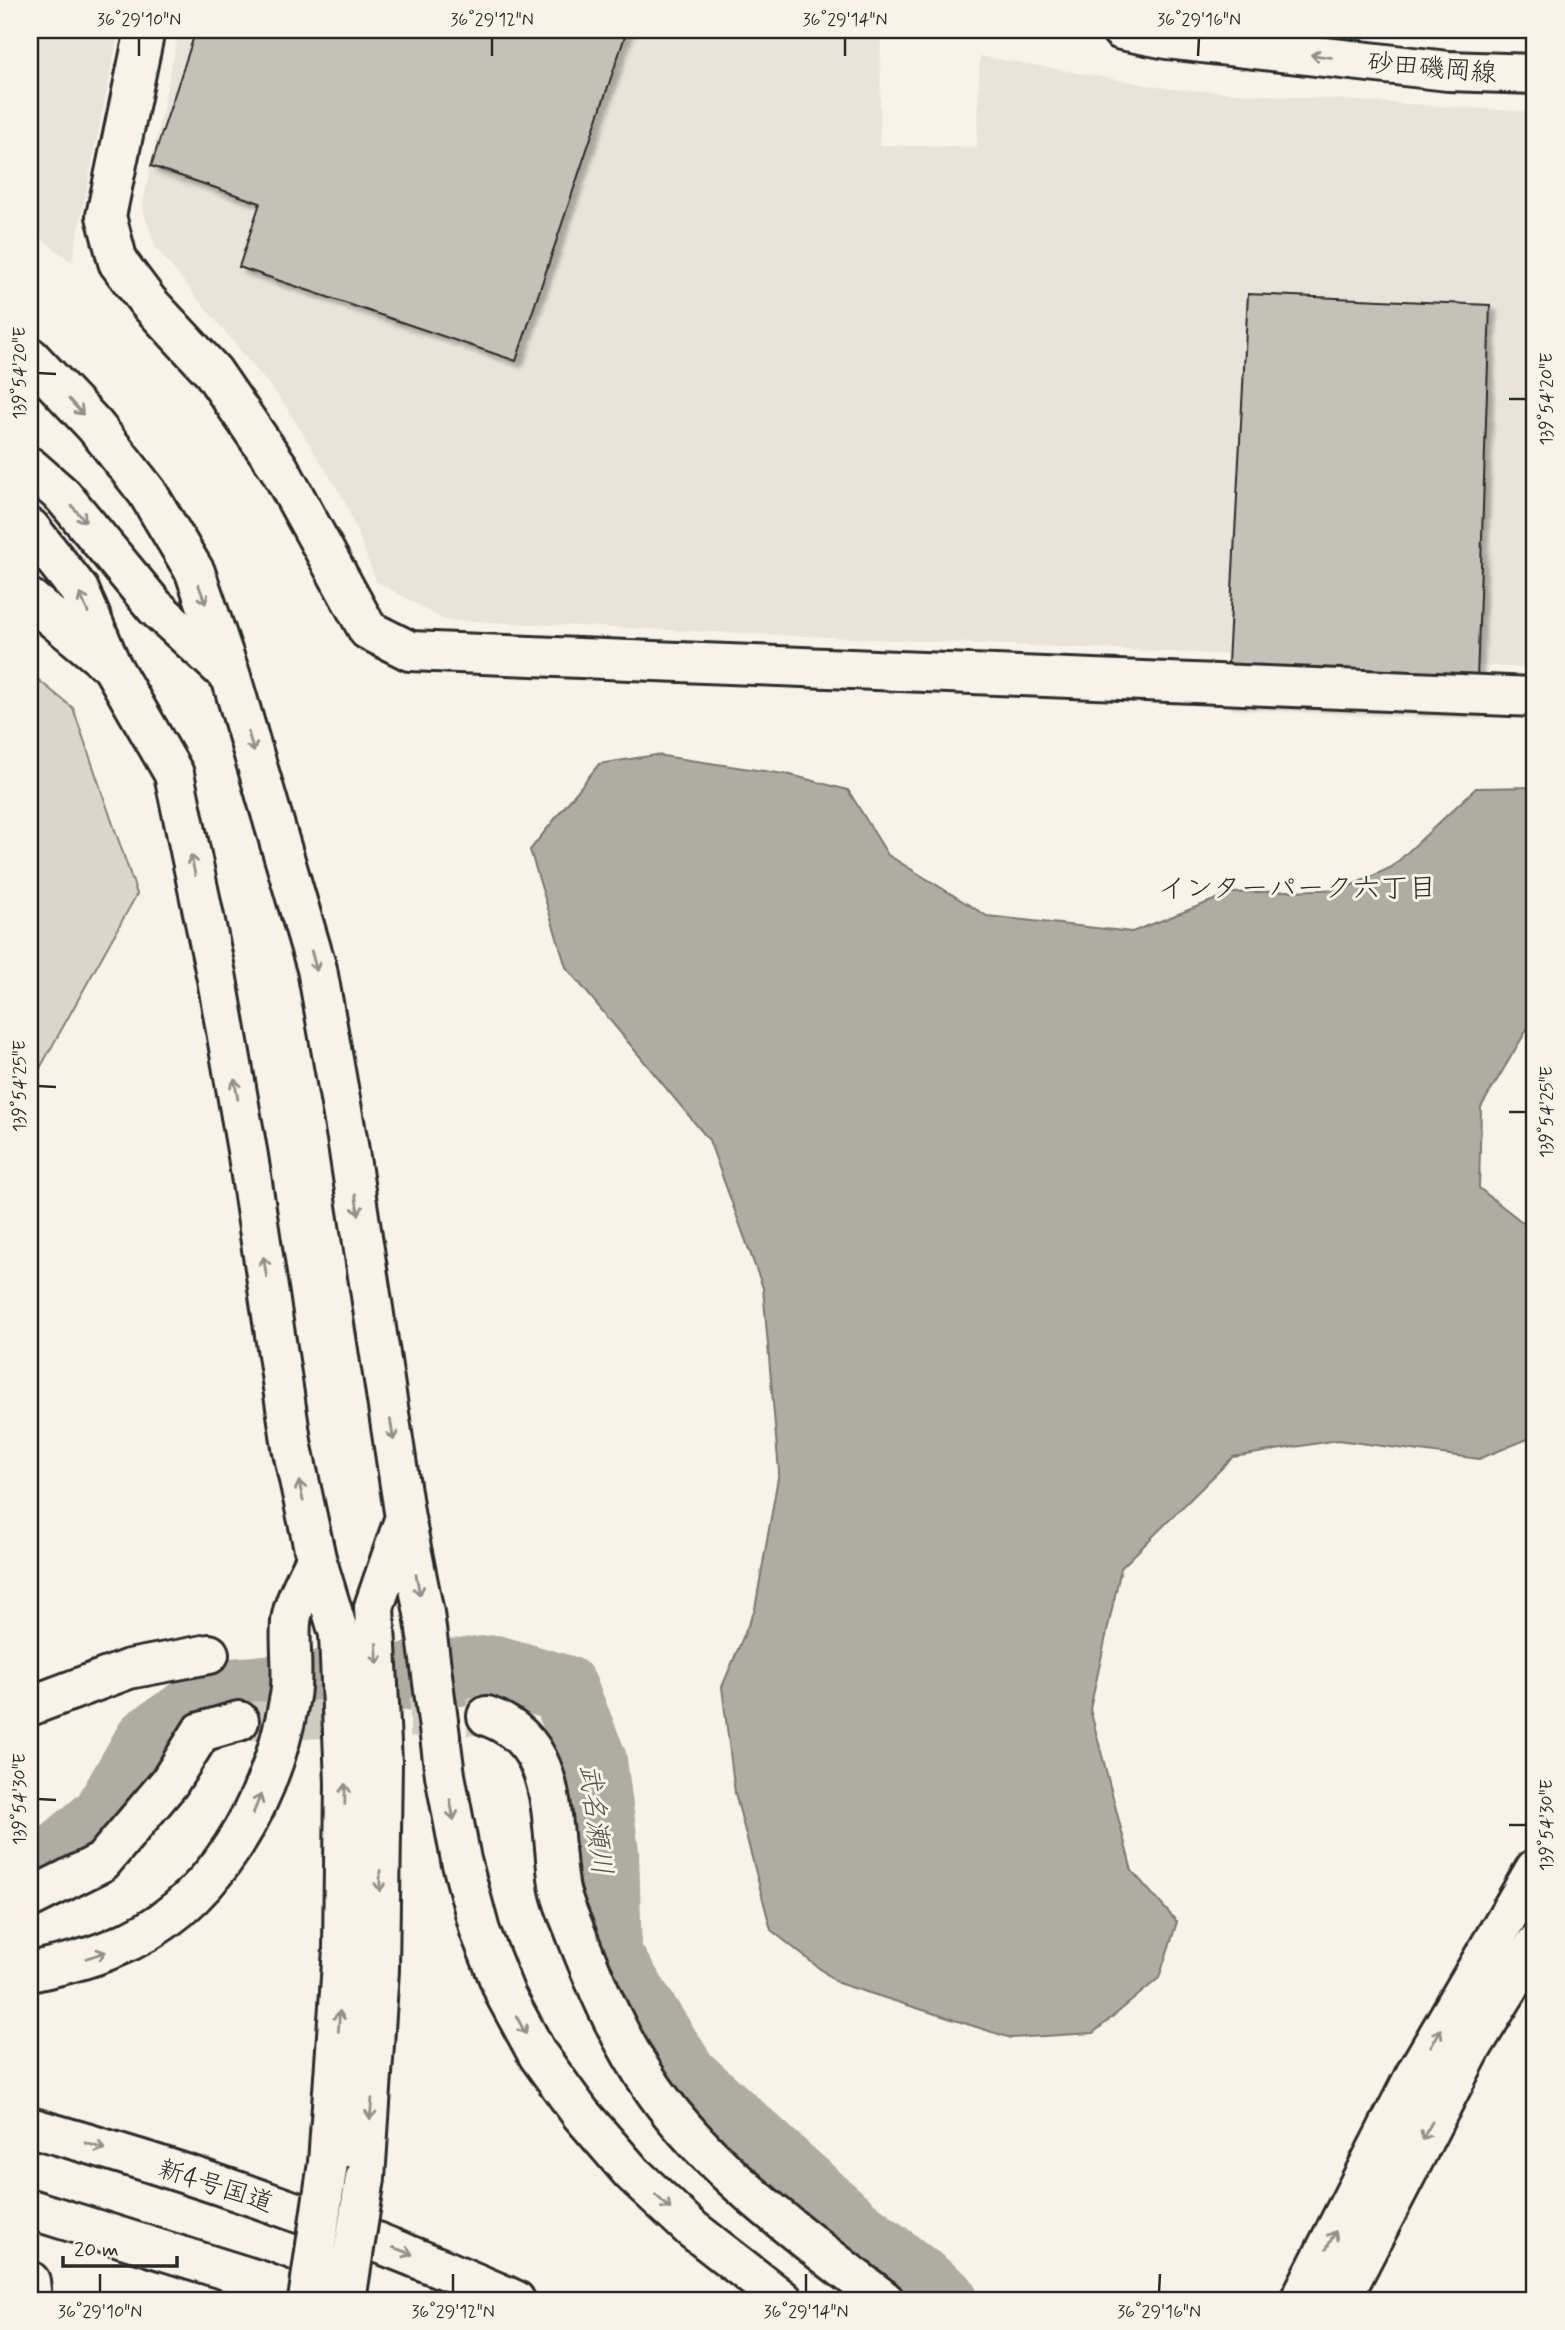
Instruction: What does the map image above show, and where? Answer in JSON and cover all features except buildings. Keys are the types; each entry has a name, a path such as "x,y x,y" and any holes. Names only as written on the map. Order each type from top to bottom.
{"main road":[{"path":"145,30 106,216 118,262 148,302 213,372 279,468 368,630 410,651 1535,696"},
{"name":"砂田磯岡線","path":"1121,30 1167,39 1448,71 1535,74"},
{"path":"30,357 95,426 147,492 195,572 232,677 317,969 347,1138 405,1518 424,1614 445,1775 461,1860 480,1931 506,1996 538,2055 581,2114 632,2173 692,2228 783,2300"},
{"path":"30,467 63,496 155,607 232,677"},
{"path":"30,528 79,590 111,666 174,774 219,993 248,1156 292,1447 316,1558 339,1633 345,1783 343,1949 328,2163 309,2300 261,2281 30,2209"},
{"path":"30,599 111,666"},
{"path":"346,2300 365,2178 379,1970 382,1791 374,1607 405,1518"},
{"path":"30,1972 113,1949 151,1928 188,1899 225,1860 252,1818 275,1760 291,1694 291,1619 316,1558"},
{"path":"30,1706 129,1669 209,1654"},
{"path":"487,1716 506,1723 532,1749 552,1799 559,1886 601,2001 654,2091 719,2165 884,2300"},
{"path":"30,1898 102,1863 169,1783 201,1732 239,1721"},
{"path":"1300,2300 1416,2073 1535,1869"},
{"path":"1340,2300 1471,2049 1535,1945"},
{"name":"新4号国道","path":"30,2127 247,2194 414,2255 515,2300"}],"shaded area":[{"path":"30,30 119,30 72,262 30,230"},
{"path":"179,30 855,30 881,38 880,145 977,147 980,56 1172,89 1535,112 1535,668 444,620 376,581 345,501 283,402 156,248 142,208"},
{"path":"30,673 73,708 137,894 30,1086"},
{"path":"656,755 791,775 848,790 888,855 987,916 1132,932 1232,893 1344,889 1392,867 1476,788 1535,787 1535,1016 1481,1107 1479,1188 1535,1232 1535,1436 1479,1459 1338,1440 1233,1457 1121,1568 1090,1709 1132,1871 1177,1922 1159,1978 1093,2033 1011,2038 838,1983 771,1930 735,1793 722,1687 755,1609 779,1472 763,1288 709,1140 566,967 530,850 599,764"}],"waterway":[{"name":"武名瀬川","path":"30,1869 53,1861 105,1817 149,1740 219,1693 495,1669 564,1689 593,1761 605,1852 608,1956 685,2077 851,2228 944,2300"}],"tunnel":[{"path":"239,1721 487,1716"}],"district":[{"name":"インターパーク六丁目","path":"1297,887"}]}
